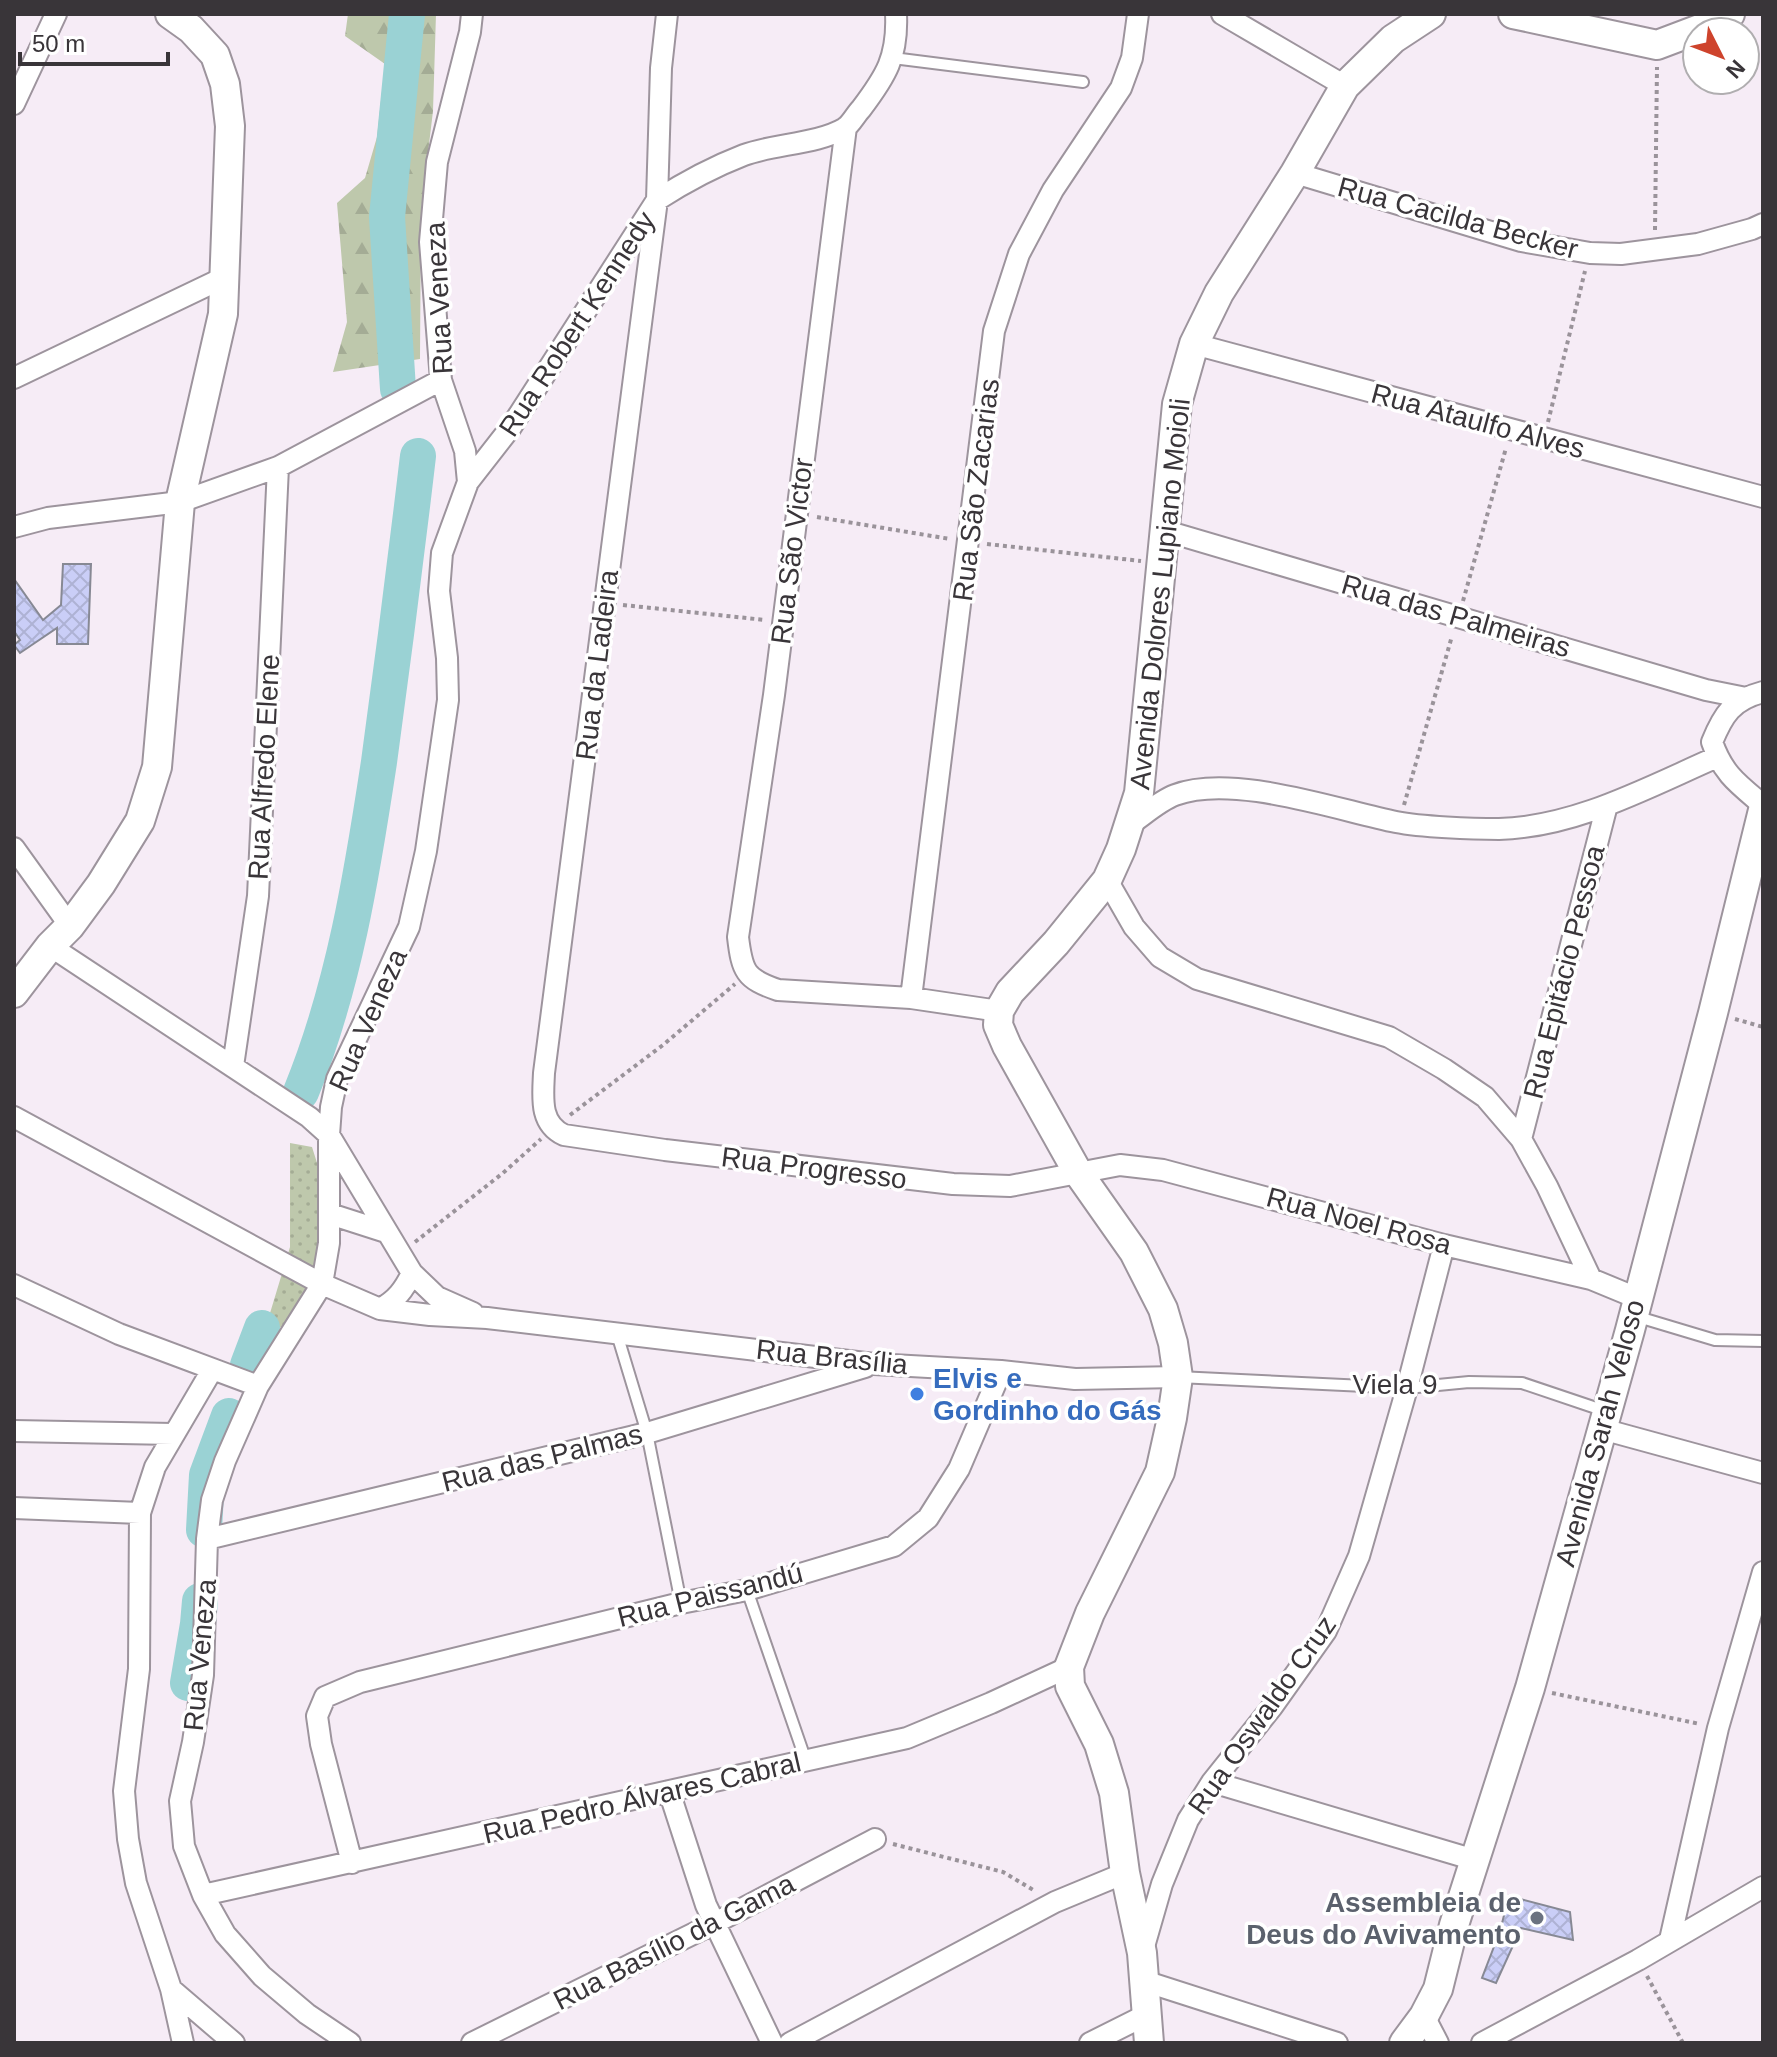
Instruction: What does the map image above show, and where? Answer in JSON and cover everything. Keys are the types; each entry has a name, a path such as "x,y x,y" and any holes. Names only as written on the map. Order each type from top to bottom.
{"main road":[{"path":"14,993 60,936 140,821 157,767 180,502 223,314 230,126 225,84 215,55 191,29 170,14"},
{"name":"Avenida Dolores Lupiano Moioli","path":"999,1011 1010,992 1056,943 1107,880 1139,793 1177,404 1194,344 1219,293 1295,173 1345,86 1393,39 1431,14"},
{"path":"1513,14 1657,45 1681,32"},
{"name":"Avenida Sarah Veloso","path":"1404,2043 1424,2016 1438,1989 1454,1925 1530,1688 1713,1013 1763,808"},
{"path":"999,1011 998,1025 1007,1046 1077,1171 1134,1252 1163,1309 1173,1343 1178,1377 1160,1472 1090,1613 1069,1667 1070,1686 1099,1744 1114,1793 1143,1967 1148,2029"}],"street":[{"path":"14,104 56,14"},
{"name":"Rua Veneza","path":"350,2043 307,2014 262,1976 225,1934 203,1895 184,1846 180,1801 203,1675 207,1539 212,1500 225,1461 258,1386 322,1284 329,1243 329,1135 337,1079 409,927 426,851 448,700 447,658 439,591 442,553 468,482 465,451 441,380 430,242 437,162 472,14"},
{"name":"Rua da Ladeira","path":"552,1129 545,1113 544,1073 657,200 661,68 667,14"},
{"path":"846,127 881,82 893,58 897,39 896,14"},
{"name":"Rua São Zacarias","path":"911,998 994,331 1019,254 1053,190 1121,88 1132,58 1138,14"},
{"path":"1222,14 1345,86"},
{"name":"Rua Robert Kennedy","path":"468,482 511,427 657,200 693,177 747,154 799,143 846,127"},
{"name":"Rua São Victor","path":"846,127 783,622 738,937 746,974 760,984 778,990 911,998"},
{"name":"Rua Cacilda Becker","path":"1295,173 1521,241 1590,253 1621,254 1698,244 1763,224"},
{"path":"14,378 225,277"},
{"name":"Rua Ataulfo Alves","path":"1194,344 1763,497"},
{"path":"14,527 48,518 180,502 278,467 441,380"},
{"name":"Rua Alfredo Elene","path":"233,1066 258,896 278,467"},
{"name":"Rua das Palmeiras","path":"1166,531 1706,690 1755,695"},
{"path":"1755,695 1723,714 1712,742 1717,757 1734,780 1763,808"},
{"path":"1129,825 1174,795 1213,788 1286,796 1399,823 1500,829 1557,820 1607,805 1717,757"},
{"name":"Rua Epitácio Pessoa","path":"1521,1139 1607,805"},
{"path":"15,851 60,936 233,1066 309,1117 329,1135"},
{"path":"1107,880 1134,927 1160,957 1197,979 1389,1037 1485,1097 1521,1139 1591,1279"},
{"path":"911,998 999,1011"},
{"name":"Rua Brasília","path":"14,1117 322,1284 380,1309 487,1318 874,1364 1001,1371 1075,1379 1178,1377"},
{"name":"Rua Progresso","path":"552,1129 564,1135 665,1150 953,1184 1010,1186 1077,1171"},
{"name":"Rua Brasília","path":"329,1135 412,1273 437,1297 487,1318"},
{"name":"Rua Noel Rosa","path":"1077,1171 1120,1165 1163,1170 1444,1245 1591,1279 1635,1306"},
{"path":"330,1214 386,1232"},
{"name":"Rua Oswaldo Cruz","path":"1143,1967 1162,1884 1188,1820 1212,1782 1272,1707 1326,1631 1359,1556 1444,1245"},
{"path":"380,1309 405,1289 412,1273"},
{"path":"14,1285 119,1334 258,1386"},
{"name":"Rua das Palmas","path":"207,1539 647,1433 874,1364"},
{"path":"183,2043 171,1989 136,1883 124,1791 139,1669 140,1513 155,1467 212,1370"},
{"name":"Rua Paissandú","path":"352,1863 321,1744 317,1716 325,1697 360,1682 681,1603 747,1590 894,1546 928,1518 959,1469 1001,1371"},
{"path":"1604,1420 1763,1473"},
{"path":"14,1431 173,1434"},
{"path":"14,1508 140,1513"},
{"path":"1670,1940 1718,1728 1763,1572"},
{"name":"Rua Pedro Álvares Cabral","path":"203,1895 907,1738 1069,1667"},
{"path":"1212,1782 1475,1860"},
{"path":"669,1791 706,1905 772,2043"},
{"name":"Rua Basílio da Gama","path":"472,2043 715,1923 875,1839"},
{"path":"790,2043 1055,1902 1125,1873"},
{"path":"1482,2043 1638,1960 1763,1887"},
{"path":"1143,1967 1337,2043"},
{"path":"171,1989 234,2043"},
{"path":"1424,2016 1438,2043"},
{"path":"1090,2043 1148,2029"}],"lane":[{"path":"893,58 1083,82"},
{"path":"1635,1306 1715,1340 1763,1341"},
{"path":"617,1334 647,1433 681,1603"},
{"name":"Viela 9","path":"1178,1377 1407,1388 1469,1382 1522,1383 1604,1420"},
{"path":"747,1590 806,1761"}],"path":[{"path":"1655,250 1657,45"},
{"path":"1544,439 1590,253"},
{"path":"797,513 970,542 1118,559"},
{"path":"605,603 783,622"},
{"path":"1713,1013 1763,1027"},
{"path":"1530,1688 1718,1728"},
{"path":"875,1839 1003,1872 1055,1902"},
{"path":"1638,1960 1683,2043"}],"green space":[{"path":"348,14 436,14 433,111 421,211 420,359 333,372 347,322 337,203 365,178 377,137 385,64 345,36"},
{"path":"290,1143 312,1147 324,1185 317,1265 307,1308 287,1325 264,1333 290,1247"}],"building":[{"path":"63,564 91,564 88,644 57,644 57,628 20,653 14,645 20,640 14,631 14,579 43,620 61,605"},
{"name":"Assembleia de Deus do Avivamento","path":"1509,1896 1570,1912 1573,1940 1521,1928 1496,1983 1482,1978"}],"waterway":[{"path":"398,389 387,217 407,14"},
{"path":"301,1092 329,1012 358,888 379,762 418,456"},
{"path":"248,1365 262,1328"},
{"path":"204,1530 207,1475 229,1416"},
{"path":"188,1683 200,1601"}],"place":[{"name":"Elvis e Gordinho do Gás","path":"917,1394"},
{"name":"Assembleia de Deus do Avivamento","path":"1537,1918"}]}
